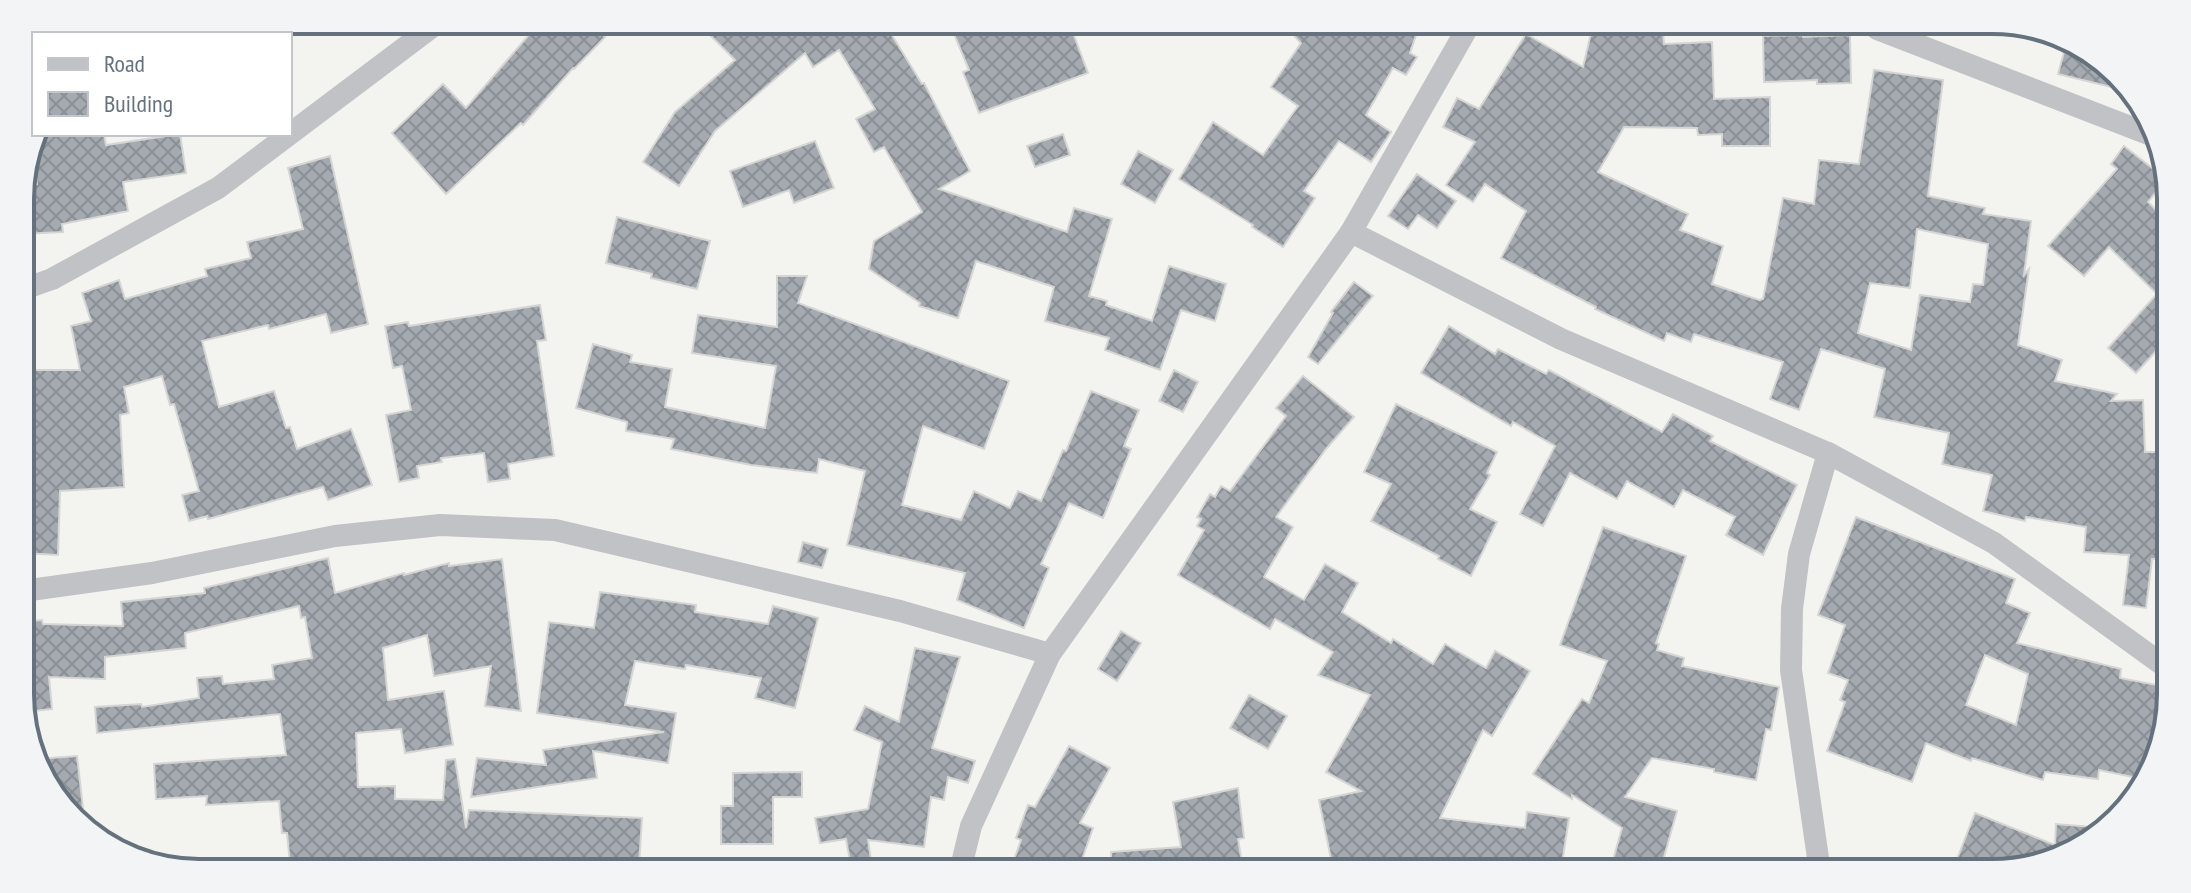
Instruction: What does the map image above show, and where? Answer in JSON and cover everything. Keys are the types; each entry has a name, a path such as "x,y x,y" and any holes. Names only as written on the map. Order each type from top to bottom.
{"street":[{"path":"292,132 423,34"},
{"path":"963,859 971,826 1050,654 1351,232 1464,34"},
{"path":"1890,34 2142,132"},
{"path":"34,285 52,279 218,188 287,136"},
{"path":"1351,232 1561,339 1828,453 1994,543 2157,661"},
{"path":"1818,859 1791,670 1792,609 1799,554 1828,453"},
{"path":"34,589 152,573 335,536 440,525 555,530 900,611 1050,654"}],"building":[{"path":"530,34 604,34 605,37 523,125 521,123 446,194 392,133 443,84 466,108"},
{"path":"709,34 891,34 924,83 970,171 939,189 1067,232 1074,208 1112,219 1089,296 1152,321 1169,266 1226,284 1215,321 1181,310 1160,370 1105,350 1109,338 1045,321 1054,287 976,261 958,318 919,306 920,303 869,269 874,241 922,212 884,147 874,152 856,119 875,109 839,50 813,67 805,53 715,131 679,186 643,162 675,112 735,60"},
{"path":"954,34 1073,34 1088,73 979,113 963,72 969,70"},
{"path":"1293,34 1416,34 1410,53 1417,57 1406,75 1393,68 1366,115 1391,132 1371,162 1339,141 1304,191 1315,198 1283,247 1179,179 1213,122 1263,155 1298,106 1271,87 1301,43"},
{"path":"1526,34 1583,67 1591,34 1663,34 1664,44 1712,42 1714,99 1770,97 1770,146 1722,146 1722,134 1698,135 1697,128 1624,127 1598,172 1688,214 1680,230 1723,246 1712,284 1759,300 1763,299 1783,198 1814,204 1819,160 1859,164 1874,70 1943,80 1928,196 1985,208 1983,214 2031,221 2024,275 2029,269 2018,345 2062,360 2055,381 2117,394 2111,401 2143,400 2145,452 2156,452 2157,505 2157,559 2152,559 2146,608 2123,605 2129,555 2084,552 2086,527 2026,517 2025,521 1983,511 1992,475 1942,464 1949,433 1874,417 1885,369 1821,349 1799,410 1770,399 1783,362 1694,334 1691,342 1667,333 1664,341 1595,309 1501,258 1526,211 1485,184 1473,202 1446,185 1475,142 1443,127 1457,98 1479,109","holes":["1917,229 1988,244 1983,285 1973,284 1970,302 1920,295 1911,350 1858,333 1870,283 1910,288"]},
{"path":"1850,35 1851,83 1817,84 1817,80 1764,82 1763,36"},
{"path":"2064,51 2084,62 2114,88 2058,74"},
{"path":"1063,134 1070,155 1035,167 1027,146"},
{"path":"47,136 104,136 106,145 180,136 186,173 123,182 128,211 62,224 63,232 34,233 34,188 37,184 36,174"},
{"path":"815,141 834,188 794,203 789,190 743,207 730,171"},
{"path":"2124,146 2154,170 2157,191 2148,202 2157,211 2157,294 2109,247 2084,276 2048,246 2117,169 2111,164"},
{"path":"1138,151 1173,170 1155,203 1121,184"},
{"path":"330,156 368,324 331,333 326,314 269,329 268,325 202,341 219,407 274,391 286,428 290,427 297,449 351,429 372,485 328,500 323,487 208,519 207,516 189,521 182,495 199,491 174,404 170,405 162,376 124,387 129,413 120,415 124,487 60,491 58,555 34,554 34,370 80,370 71,326 91,321 82,293 119,280 125,299 207,276 205,269 251,258 247,242 303,229 288,168"},
{"path":"1417,174 1456,201 1437,228 1418,215 1408,229 1388,216"},
{"path":"617,217 710,241 697,289 606,263"},
{"path":"777,276 807,276 798,303 1009,381 984,449 923,426 902,505 961,520 974,491 1010,508 1018,491 1041,501 1091,391 1139,410 1124,446 1131,449 1103,518 1069,503 1041,564 1049,568 1024,628 957,600 965,573 847,545 865,471 819,459 817,473 751,465 671,449 674,439 626,431 627,422 576,408 593,344 632,355 630,362 672,369 665,407 765,428 776,366 692,353 698,315 777,327"},
{"path":"1354,282 1373,296 1318,364 1308,357 1331,312"},
{"path":"2157,294 2157,350 2136,373 2108,348"},
{"path":"540,305 546,340 537,341 554,456 508,464 510,479 488,482 484,453 441,458 442,462 417,466 419,478 399,482 386,415 411,410 402,366 393,368 385,326 408,322 409,326"},
{"path":"1449,326 1495,354 1498,349 1546,374 1549,370 1662,432 1673,414 1713,436 1710,441 1797,485 1763,555 1726,535 1735,517 1683,490 1674,507 1627,481 1617,499 1570,473 1543,526 1520,514 1555,446 1513,422 1511,426 1421,373"},
{"path":"1174,370 1198,382 1183,412 1159,401"},
{"path":"1303,376 1354,417 1276,517 1293,527 1264,577 1304,600 1325,564 1358,583 1342,612 1391,643 1393,639 1433,664 1445,644 1486,668 1495,651 1530,671 1492,736 1483,730 1440,818 1525,828 1527,812 1569,818 1563,859 1331,859 1319,800 1361,791 1326,772 1370,695 1318,675 1333,652 1275,619 1270,629 1178,575 1204,530 1197,526 1201,519 1197,517 1210,494 1215,497 1221,486 1230,491 1286,416 1276,408"},
{"path":"1396,404 1497,452 1487,473 1490,475 1470,509 1497,522 1471,576 1371,521 1391,484 1364,472"},
{"path":"1856,517 2015,579 2006,603 2030,613 2017,643 2121,669 2120,678 2157,685 2154,726 2140,767 2134,777 2099,770 2098,779 2045,772 2043,780 1972,758 1971,761 1926,743 1912,782 1827,751 1845,702 1840,700 1848,680 1828,673 1845,625 1818,615","holes":["1985,655 2028,674 2016,725 1966,705"]},
{"path":"1603,527 1686,556 1656,643 1659,644 1657,650 1684,658 1682,666 1779,687 1771,730 1766,729 1756,780 1652,758 1625,797 1677,811 1663,859 1613,859 1622,828 1533,774 1582,699 1589,703 1607,661 1560,645"},
{"path":"803,542 828,549 822,568 798,562"},
{"path":"328,558 335,593 449,563 449,566 502,559 521,711 485,706 491,666 434,676 427,635 383,648 388,700 444,691 453,745 405,753 401,729 356,733 358,787 395,786 395,799 443,800 446,760 455,759 466,828 469,810 642,818 639,859 290,859 287,833 282,833 279,801 206,805 207,796 156,799 154,764 286,755 280,714 97,733 95,707 141,704 142,707 199,698 197,678 222,676 223,684 274,679 272,665 312,658 305,617 301,618 299,606 185,633 186,648 105,657 105,679 49,677 52,709 35,711 34,621 42,620 43,624 123,626 121,602 205,593 204,588"},
{"path":"600,592 696,605 695,612 768,624 773,606 818,618 795,708 755,698 761,678 686,665 685,669 635,661 625,705 676,713 668,763 593,751 597,778 471,797 477,758 546,765 543,750 664,732 537,713 549,622 594,628"},
{"path":"1121,631 1141,643 1117,681 1098,669"},
{"path":"915,648 960,657 932,748 975,761 968,783 948,777 944,800 931,797 924,847 868,840 871,859 850,859 846,839 820,843 815,818 868,809 882,742 854,730 865,706 899,722"},
{"path":"1249,695 1287,716 1268,749 1230,728"},
{"path":"1069,746 1110,768 1080,823 1093,828 1082,859 1014,859 1021,840 1016,838 1028,805 1035,807"},
{"path":"77,756 83,808 62,786 48,758"},
{"path":"802,772 802,797 773,797 773,844 721,844 721,806 733,806 733,773"},
{"path":"1238,788 1244,838 1238,839 1241,859 1111,859 1111,852 1181,847 1173,802"},
{"path":"1975,813 2055,845 2056,824 2090,827 2065,842 2024,856 1957,859"}]}
